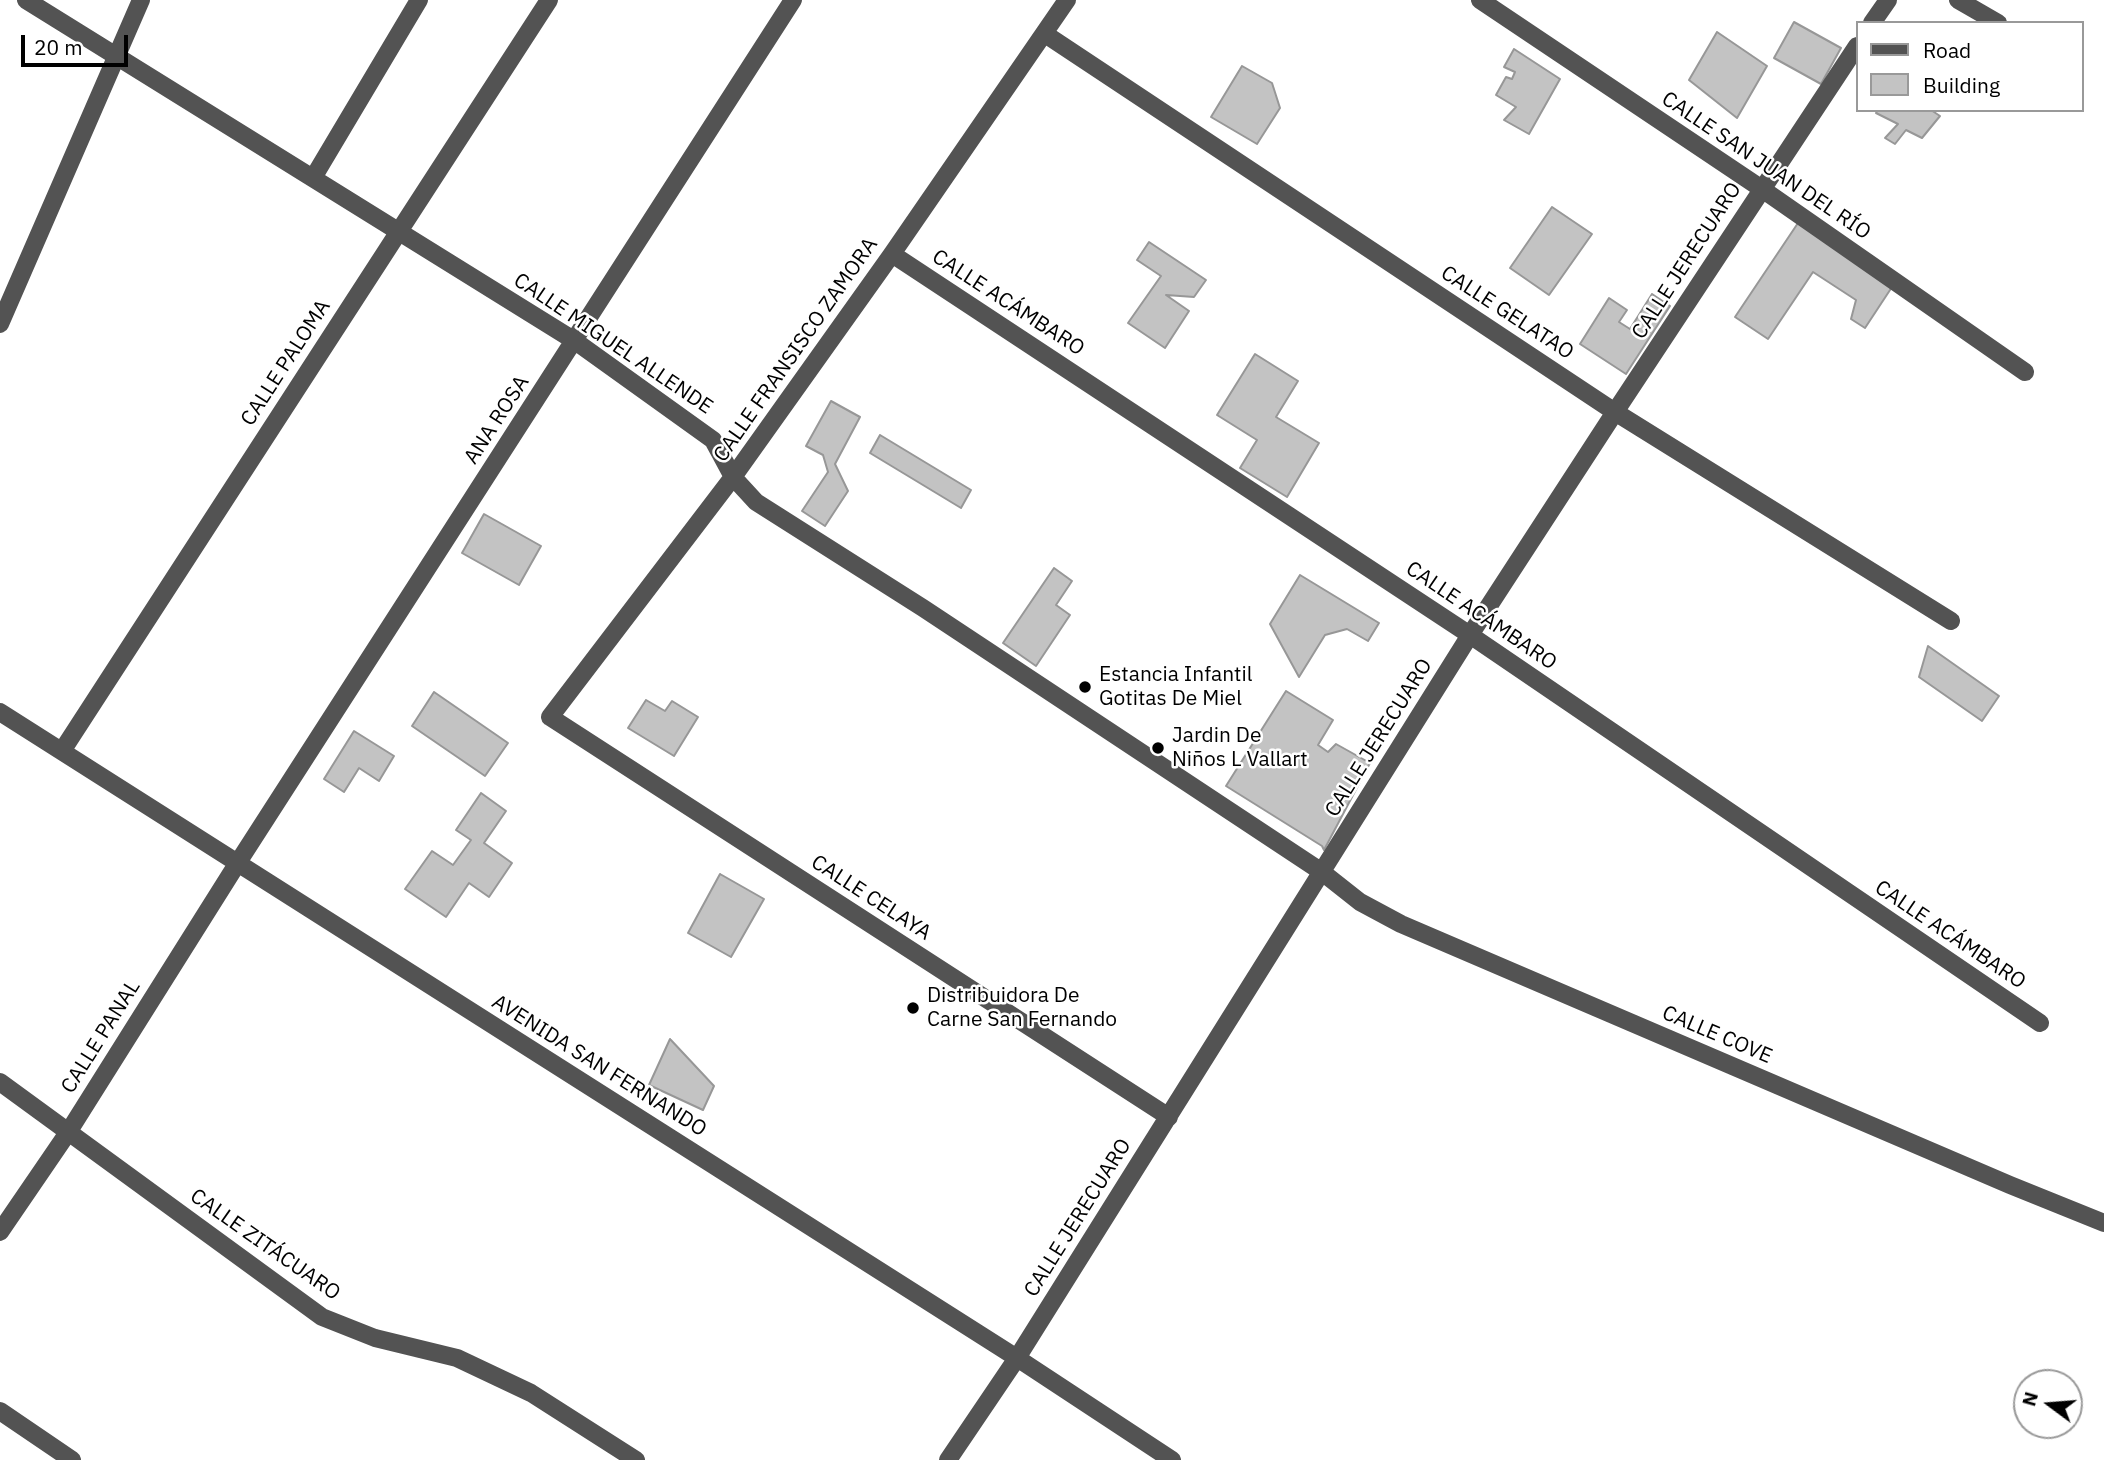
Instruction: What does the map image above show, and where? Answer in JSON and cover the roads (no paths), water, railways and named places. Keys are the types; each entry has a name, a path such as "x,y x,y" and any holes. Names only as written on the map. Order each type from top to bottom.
{"street":[{"name":"CALLE MIGUEL ALLENDE","path":"26,0 575,341 713,440 733,477 756,502 923,608 1322,872"},
{"path":"0,324 141,0"},
{"path":"313,178 419,0"},
{"name":"CALLE PALOMA","path":"62,751 549,0"},
{"name":"ANA ROSA","path":"237,864 793,0"},
{"name":"CALLE FRANSISCO ZAMORA","path":"550,717 733,477 892,254 1067,0"},
{"name":"CALLE SAN JUAN DEL RÍO","path":"1480,0 1762,189 2025,372"},
{"path":"1873,21 1888,0"},
{"path":"1958,0 1995,21"},
{"name":"CALLE GELATAO","path":"1045,34 1615,412 1951,621"},
{"name":"CALLE JERECUARO","path":"948,1460 1017,1358 1470,635 1856,48"},
{"name":"CALLE ACÁMBARO","path":"892,254 1470,635 2040,1023"},
{"name":"AVENIDA SAN FERNANDO","path":"0,712 1017,1358 1172,1460"},
{"name":"CALLE CELAYA","path":"550,717 1169,1117"},
{"name":"CALLE PANAL","path":"0,1232 69,1131 237,864"},
{"name":"CALLE COVE","path":"1322,872 1360,902 1401,924 2104,1223"},
{"name":"CALLE ZITÁCUARO","path":"0,1082 322,1317 375,1338 457,1358 531,1393 636,1460"},
{"path":"0,1411 72,1460"}],"place":[{"name":"Estancia Infantil Gotitas De Miel","path":"1085,687"},
{"name":"Jardin De Niños L Vallart","path":"1158,748"},
{"name":"Distribuidora De Carne San Fernando","path":"913,1008"}]}
